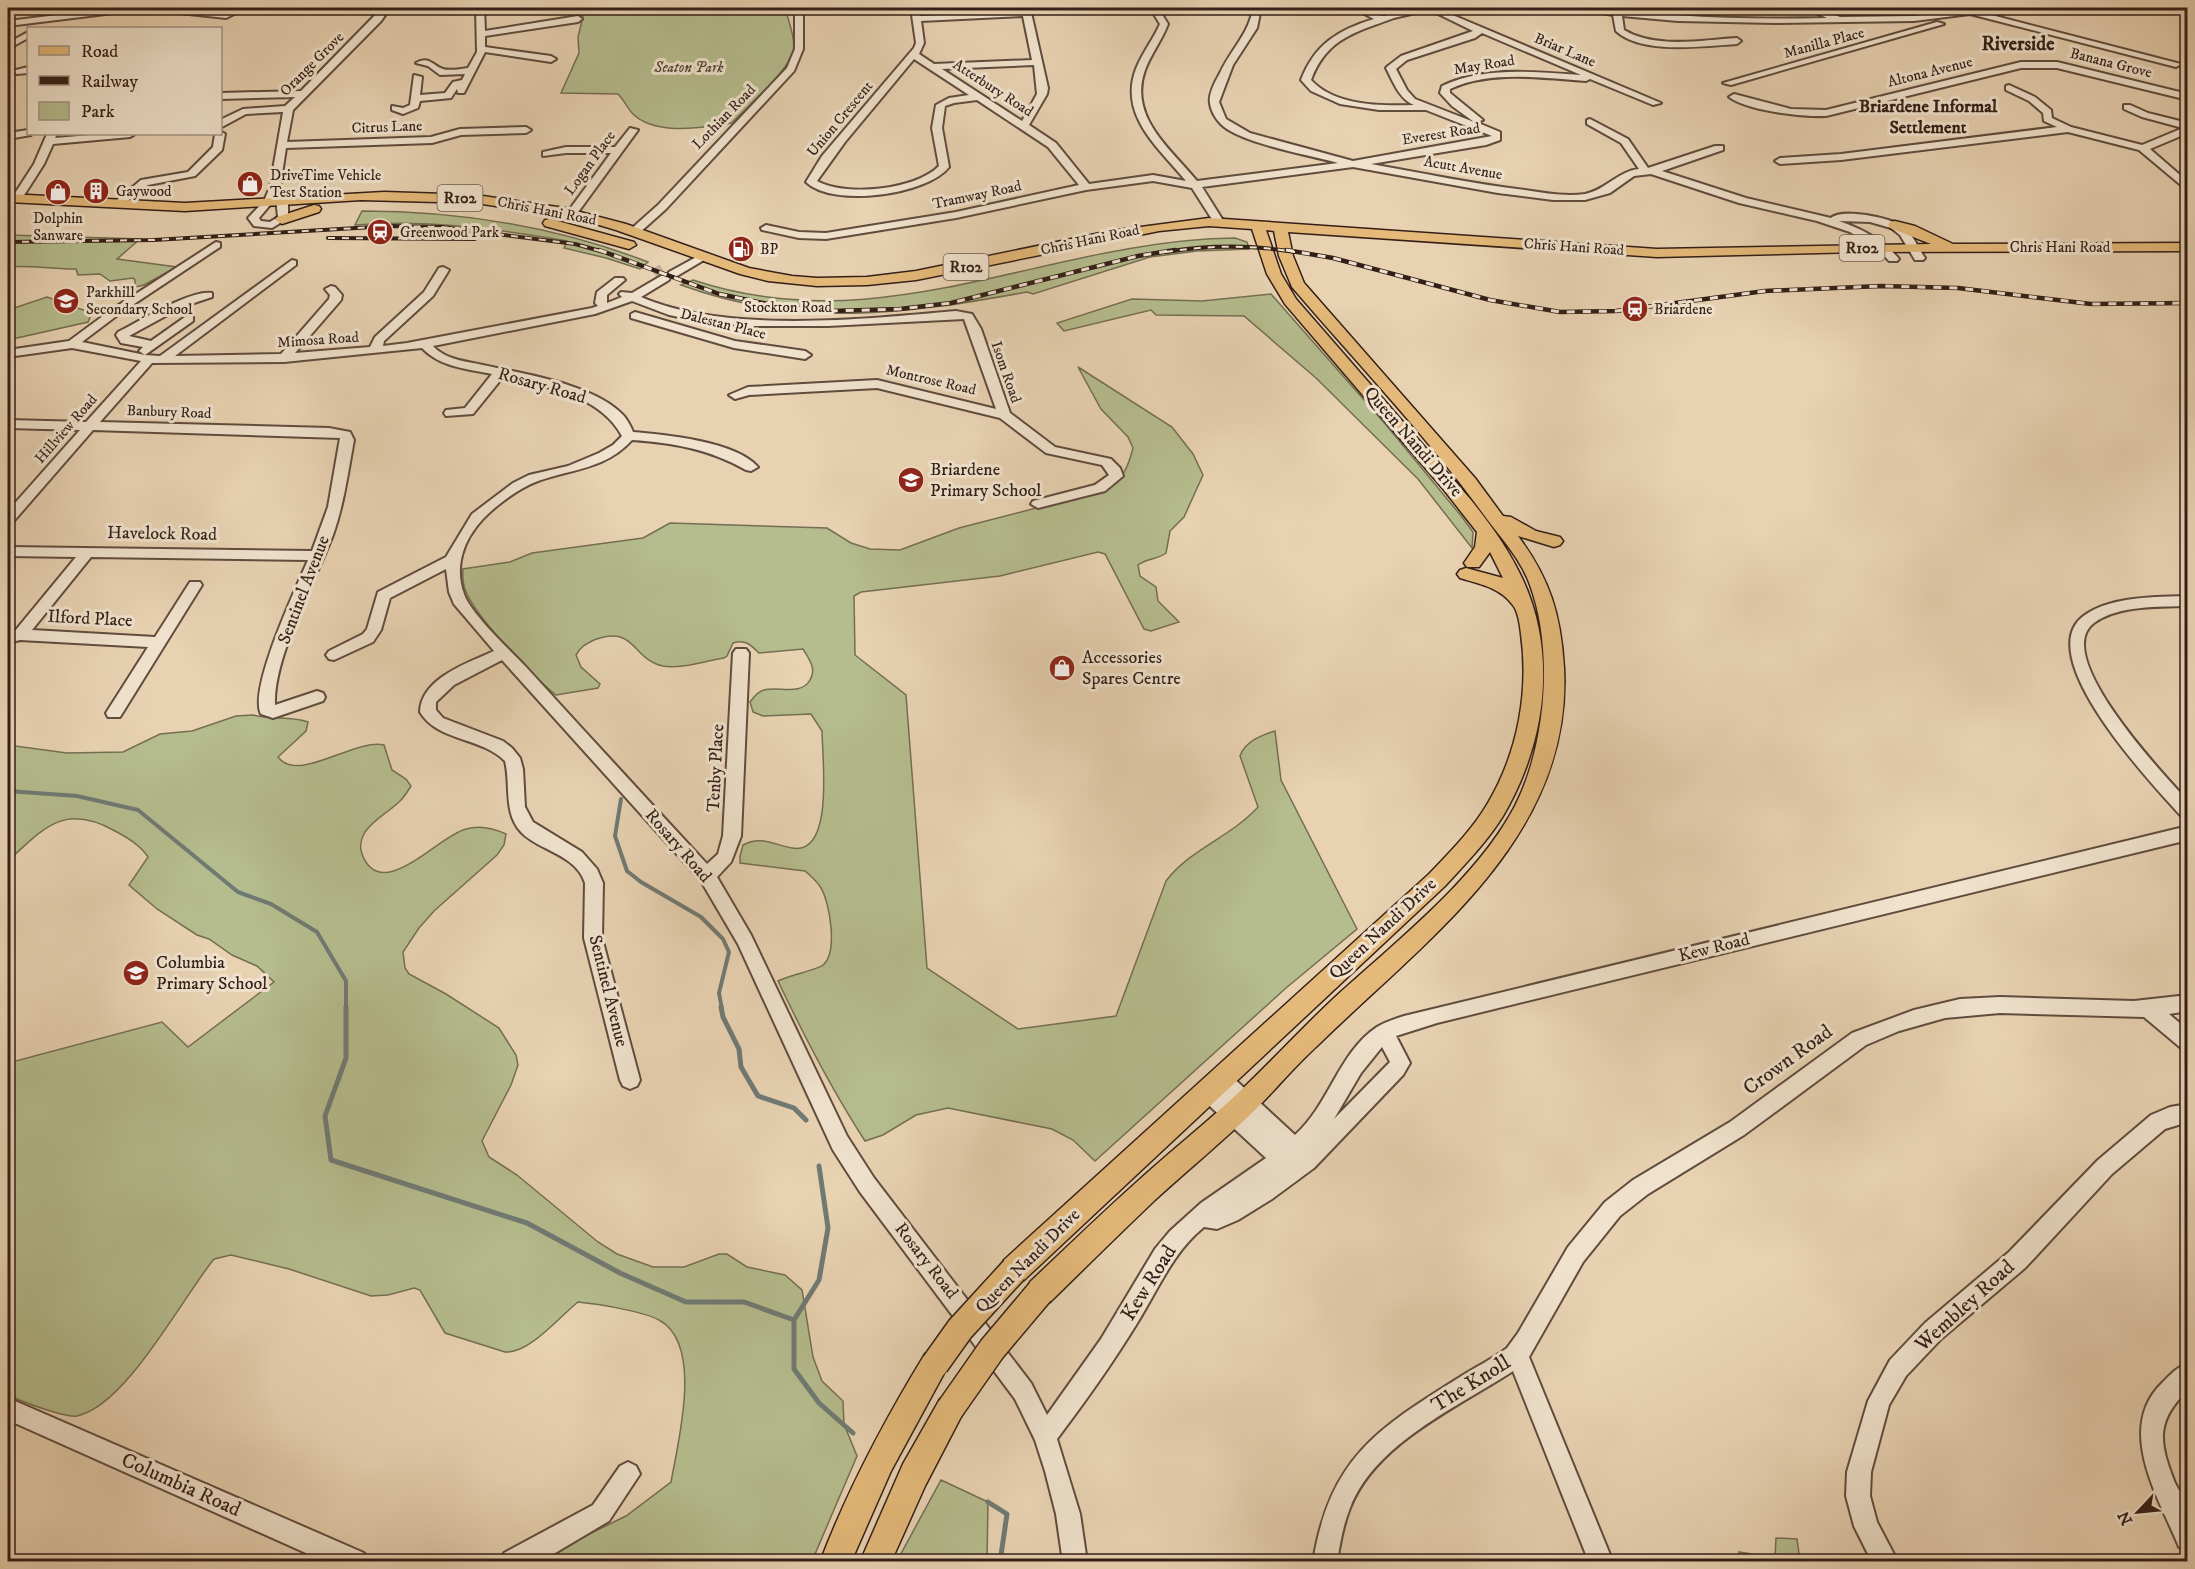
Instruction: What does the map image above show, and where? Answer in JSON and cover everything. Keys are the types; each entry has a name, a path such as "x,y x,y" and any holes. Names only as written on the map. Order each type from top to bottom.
{"main road":[{"name":"Chris Hani Road","path":"11,201 187,207 253,212 278,202 409,195 489,200 572,213 634,232 675,266 703,274"},
{"path":"11,201 157,215 253,212 278,202"},
{"name":"Chris Hani Road","path":"278,202 314,209 397,207 487,212 567,227 642,250"},
{"name":"Chris Hani Road","path":"721,280 783,291 940,273 1143,228 1219,222 1258,229 1642,261 1727,263 1893,259 1951,248 2187,247"},
{"path":"1893,224 1910,229 1951,248"},
{"name":"Chris Hani Road","path":"675,266 738,271 776,279 932,285 1114,244 1160,236 1258,229"},
{"name":"Queen Nandi Drive","path":"835,1562 853,1515 888,1443 935,1364 980,1306 1014,1270 1437,879 1476,836 1495,809 1513,776 1523,747 1534,696 1534,660 1523,602 1507,567 1486,531 1455,491 1290,301 1274,274 1258,229"},
{"name":"Chris Hani Road","path":"1281,231 1657,253 1860,237 1882,248 1916,253 2187,257"},
{"name":"Queen Nandi Drive","path":"875,1562 914,1475 950,1409 985,1356 1040,1292 1147,1190 1240,1108 1306,1040 1483,869 1506,839 1525,807 1541,766 1556,686 1554,645 1540,586 1518,545 1469,482 1308,299 1290,270 1281,231"},
{"path":"1025,264 1035,256 1034,252"},
{"path":"1494,514 1530,535 1554,541"},
{"path":"1486,531 1484,547 1469,568 1500,583 1523,602"}],"street":[{"path":"8,24 128,8"},
{"path":"161,8 226,15 242,8"},
{"name":"Orange Grove","path":"278,202 288,109 378,19 386,8"},
{"path":"416,98 448,96 457,83 463,86 481,49 480,8"},
{"name":"Lothian Road","path":"634,232 662,207 790,69 799,49 799,8"},
{"path":"914,55 920,45 915,8"},
{"path":"1154,8 1164,24 1139,75 1137,87 1139,104 1149,134 1193,185 1219,222"},
{"name":"Acutt Avenue","path":"1257,8 1253,30 1235,54 1218,88 1214,102 1216,109 1230,127 1247,135 1350,163 1498,190 1571,198 1601,193 1626,176 1649,171 1719,148"},
{"path":"1357,8 1371,16 1388,19"},
{"path":"1422,8 1358,28 1336,39 1316,57 1306,80 1311,87 1322,94 1353,103 1397,109 1425,107"},
{"name":"Briar Lane","path":"1430,8 1656,103"},
{"path":"1580,8 1707,23 1847,22 1958,14 1986,8"},
{"path":"1809,8 1847,22"},
{"path":"1884,8 1913,18"},
{"path":"2182,8 2187,9"},
{"path":"916,19 1026,10 1039,62 1043,92 1024,125"},
{"path":"8,18 24,12"},
{"path":"1969,12 2176,64"},
{"path":"1617,13 1620,31 1633,38 1677,43 1737,41"},
{"name":"Manilla Place","path":"1728,83 1950,21 1958,17 1958,14"},
{"path":"44,27 62,17"},
{"path":"481,34 578,19"},
{"name":"Everest Road","path":"1193,185 1292,173 1486,142 1497,138 1497,134 1412,100 1403,91 1391,70 1392,65 1404,58 1470,37 1476,33 1477,27"},
{"path":"8,46 27,36"},
{"path":"481,49 551,59"},
{"name":"Atterbury Road","path":"914,55 1024,125 1058,150 1086,187"},
{"name":"Union Crescent","path":"914,55 813,174 811,182 814,185 837,192 866,192 897,187 936,176 944,167 937,128 941,105 952,100 979,97"},
{"path":"934,67 1039,62"},
{"path":"422,63 431,64 440,72 471,71"},
{"name":"Banana Grove","path":"1992,72 2026,64 2051,64 2187,97"},
{"path":"17,71 27,70"},
{"name":"Altona Avenue","path":"1734,97 1789,112 1826,113 1992,72"},
{"name":"May Road","path":"1497,134 1455,104 1445,93 1445,88 1462,81 1515,75 1599,79"},
{"path":"395,108 400,111 412,109 415,106 417,77"},
{"path":"2009,88 2038,103 2048,112 2047,118 2070,129 2143,148 2187,188"},
{"path":"222,96 301,94"},
{"path":"2127,107 2187,128"},
{"path":"222,124 253,109 288,109"},
{"path":"1590,122 1628,143 1649,171 1743,201 1820,218 1876,220 1893,224 1916,253"},
{"path":"2143,148 2187,128"},
{"path":"1780,161 1841,158 2070,129"},
{"name":"Citrus Lane","path":"283,145 432,140 460,132 526,130"},
{"name":"Logan Place","path":"572,213 633,130"},
{"path":"8,136 27,133"},
{"path":"11,201 39,164 51,137 104,135"},
{"path":"116,205 145,182 191,174 218,148 220,135"},
{"path":"547,154 563,150 618,150"},
{"name":"Tramway Road","path":"766,228 800,235 832,236 960,214 1086,187 1153,178 1193,185"},
{"path":"1820,218 1860,237 1893,224"},
{"path":"1860,237 1861,223 1876,220"},
{"path":"8,353 72,344 115,312 216,245"},
{"path":"1882,248 1893,259"},
{"path":"149,358 292,264"},
{"name":"Mimosa Road","path":"72,344 149,358 284,358 426,344 595,311 629,296 675,266"},
{"path":"375,350 379,340 429,294 443,270"},
{"path":"601,303 601,294 619,280"},
{"path":"284,358 335,300 336,295 331,289"},
{"path":"153,345 125,340 122,335 178,305 208,295"},
{"name":"Mimosa Road","path":"564,316 629,296"},
{"name":"Stockton Road","path":"629,296 699,318 752,323 861,321 956,314"},
{"name":"Isom Road","path":"956,314 970,319 1004,415 1051,450 1106,462 1115,471 1116,476 1110,483 1100,488 1038,504"},
{"name":"Dalestan Place","path":"635,316 734,344 805,355"},
{"path":"149,358 153,345 189,319"},
{"path":"734,344 752,323"},
{"name":"Rosary Road","path":"426,344 435,355 448,361 567,389 587,397 620,417 626,426 628,436"},
{"name":"Hillview Road","path":"8,519 149,358"},
{"path":"450,413 469,411 499,373"},
{"name":"Montrose Road","path":"735,395 748,391 884,385 1004,415"},
{"name":"Banbury Road","path":"8,424 329,432"},
{"name":"Sentinel Avenue","path":"317,697 273,712 267,710 265,702 271,675 332,518 348,440 345,435 329,432"},
{"path":"334,655 368,638 374,630 383,595 452,560 459,544 477,517 502,496 534,478 572,469 604,456 618,448 628,436 696,442 729,454 751,467"},
{"name":"Havelock Road","path":"8,551 317,556"},
{"name":"Ilford Place","path":"14,636 87,553"},
{"name":"Rosary Road","path":"452,560 453,579 461,604 707,876 745,940 840,1143 874,1194 1023,1391 1045,1436 1068,1514 1075,1562"},
{"path":"114,713 195,585"},
{"path":"2187,601 2148,603 2103,613 2090,618 2080,628 2077,637 2077,652 2093,690 2130,744 2187,812"},
{"name":"Ilford Place","path":"14,636 159,642"},
{"name":"Tenby Place","path":"707,876 725,857 732,836 741,652"},
{"name":"Sentinel Avenue","path":"504,653 442,684 429,697 427,711 430,717 437,722 496,745 512,758 517,807 527,827 576,857 591,874 594,884 593,938 630,1080"},
{"name":"Kew Road","path":"1045,1436 1089,1378 1177,1238 1201,1216 1288,1154 1324,1118 1361,1056 1372,1042 1384,1034 1437,1015 2187,833"},
{"name":"Crown Road","path":"1517,1354 1552,1293 1600,1222 1618,1204 1633,1191 1720,1139 1858,1039 1879,1030 1970,1006 2149,1010 2187,1003"},
{"path":"2149,1010 2187,1042"},
{"path":"1201,1216 1217,1219 1231,1214 1265,1192 1318,1152 1400,1063 1384,1034"},
{"path":"1215,1086 1288,1154"},
{"name":"Wembley Road","path":"1886,1562 1866,1526 1857,1496 1859,1472 1879,1401 1898,1368 1933,1331 2017,1260 2105,1167 2158,1122 2170,1116 2187,1113"},
{"name":"The Knoll","path":"1325,1562 1326,1545 1337,1507 1348,1482 1359,1467 1380,1446 1419,1416 1517,1354 1601,1562"},
{"path":"2187,1374 2161,1402 2153,1421 2152,1434 2154,1459 2187,1538"},
{"name":"Columbia Road","path":"8,1409 355,1562"},
{"path":"513,1562 601,1513 628,1474"}],"green space":[{"name":"Seaton Park","path":"585,8 777,8 786,11 794,47 790,60 775,79 732,123 666,128 653,125 632,113 618,94 561,93 579,53 578,37"},
{"path":"362,211 435,214 507,223 578,239 648,262 640,269 564,248 567,241 488,229 408,223 355,225"},
{"path":"8,235 140,239 117,259 177,267 144,285 135,287 133,278 110,281 100,274 78,275 76,269 8,267"},
{"path":"1235,238 1247,242 1249,249 1197,251 1150,257 1033,294 1027,292 896,311 811,312 769,308 725,299 681,285 693,280 764,297 832,301 899,295 966,284 1098,254 1166,243"},
{"path":"1271,294 1387,426 1462,517 1473,532 1472,548 1418,479 1316,378 1244,316 1156,315 1151,310 1064,331 1057,323 1132,299 1202,301"},
{"path":"47,297 89,312 91,315 88,322 8,340 8,310"},
{"path":"1078,367 1172,427 1193,454 1203,475 1184,517 1170,531 1166,553 1138,565 1140,576 1156,587 1158,601 1179,622 1151,631 1144,629 1105,554 1098,552 1000,576 861,592 854,596 855,655 906,695 927,968 1018,1029 1116,1016 1166,881 1187,860 1236,827 1258,807 1240,756 1250,743 1275,731 1281,780 1357,929 1286,988 1095,1161 1073,1140 1052,1129 948,1108 916,1115 883,1135 865,1141 819,1062 778,981 820,967 828,959 831,939 830,916 821,888 805,871 740,863 743,845 750,842 762,841 792,848 806,846 815,837 820,821 824,781 822,731 811,714 763,716 753,712 750,702 764,690 795,689 806,685 813,672 810,660 803,649 759,653 748,643 737,642 733,643 724,658 670,667 653,663 633,645 618,636 608,636 586,644 576,655 581,667 600,684 598,688 556,695 521,662 484,620 466,593 463,569 510,562 532,553 643,538 670,523 827,528 851,543 870,549 900,550 959,528 1106,490 1117,482 1124,472 1133,448 1128,437 1101,409"},
{"path":"253,715 308,722 306,731 278,757 287,764 299,766 358,748 384,745 392,770 406,779 411,786 400,801 373,823 364,835 361,851 371,868 382,872 396,870 466,829 486,828 506,834 504,845 497,855 434,911 419,928 403,952 405,968 409,974 446,994 499,1028 516,1055 518,1065 511,1085 482,1141 489,1157 517,1175 598,1242 617,1254 653,1267 684,1267 719,1254 727,1254 747,1267 785,1275 802,1290 813,1357 822,1381 843,1401 844,1424 857,1456 812,1561 534,1561 626,1516 671,1482 684,1395 681,1350 673,1332 659,1320 620,1308 578,1302 533,1341 514,1351 505,1352 445,1333 420,1290 414,1288 388,1295 371,1296 289,1269 231,1255 214,1259 133,1372 115,1393 96,1408 77,1416 71,1416 8,1395 8,1063 162,1022 188,1047 274,982 257,966 232,955 157,909 129,885 148,857 129,839 115,831 82,819 68,819 45,829 8,861 8,745 67,753 123,752 160,734 192,731 236,716"},
{"path":"941,1480 988,1502 987,1561 897,1561"},
{"path":"1776,1538 1797,1539 1800,1561 1740,1561 1739,1552 1775,1558"}],"waterway":[{"path":"8,791 77,796 138,810 238,892 271,904 317,932 346,981 346,1058 325,1116 331,1160 527,1223 620,1273 686,1302 744,1302 794,1320"},
{"path":"621,799 615,836 627,871 641,882 701,917 723,939 729,952 719,993 722,1009"},
{"path":"721,1007 723,1017 739,1049 741,1067 758,1096 794,1108 806,1120"},
{"path":"794,1320 819,1280 828,1228 819,1166"},
{"path":"794,1320 794,1369 819,1403 853,1433"},
{"path":"988,1502 1007,1514 1000,1562"}],"tunnel":[{"path":"655,275 663,270"}],"railway":[{"path":"8,242 154,240 391,226 442,227 575,244 604,252"},
{"path":"328,238 475,239"},
{"path":"1166,252 1230,247 1295,252"},
{"path":"599,250 719,294 782,307 832,311 900,309 951,303 1138,256 1175,250"},
{"path":"1286,250 1333,258 1490,300 1560,312 1616,311 1765,291 1881,286 1958,288 2091,304 2188,303"}],"place":[{"name":"DriveTime Vehicle Test Station","path":"250,184"},
{"name":"Gaywood","path":"96,191"},
{"name":"Dolphin Sanware","path":"58,192"},
{"name":"Greenwood Park","path":"380,232"},
{"name":"BP","path":"741,249"},
{"name":"Parkhill Secondary School","path":"66,301"},
{"name":"Briardene","path":"1635,309"},
{"name":"Briardene Primary School","path":"911,480"},
{"name":"Accessories Spares Centre","path":"1062,668"},
{"name":"Columbia Primary School","path":"136,973"}],"district":[{"name":"Riverside","path":"2018,44"},
{"name":"Briardene Informal Settlement","path":"1928,117"}]}
